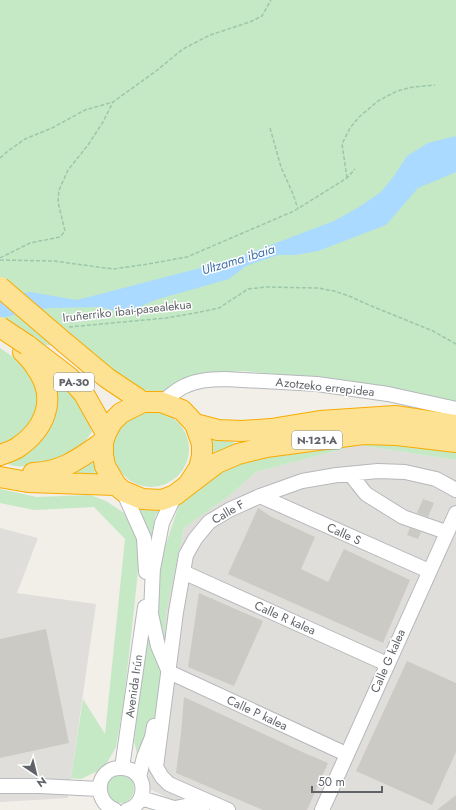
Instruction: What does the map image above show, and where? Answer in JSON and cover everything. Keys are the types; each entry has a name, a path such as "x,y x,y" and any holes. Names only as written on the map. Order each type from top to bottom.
{"highway":[{"name":"PA-30","path":"0,287 64,335 106,378 152,402 188,417"},
{"name":"PA-30","path":"0,327 25,349 70,378 84,394 105,437 103,455 105,466 119,488"},
{"path":"0,336 25,349 43,379 47,392 47,408 42,423 32,437 16,449 0,455"},
{"path":"0,469 25,473 42,473 59,469 76,460 105,437 112,422 121,413 152,402"},
{"name":"N-121-A","path":"188,417 218,430 242,431 271,429 320,421 395,416 456,425"},
{"path":"0,477 28,482 119,488 142,499 162,500 182,490 199,468 202,456 202,444 188,417"},
{"name":"N-121-A","path":"182,490 216,463 238,454 266,447 363,434 397,435 456,442"}],"street":[{"name":"Azotzeko errepidea","path":"152,402 194,383 210,379 225,379 317,384 388,394 456,409"},
{"path":"188,417 182,396 194,383"},
{"name":"Calle F","path":"228,810 169,784 162,777 156,767 182,572 186,555 195,539 209,522 229,510 260,496 302,481 378,471 405,472 436,479 456,490"},
{"path":"350,474 366,494 403,517 446,532"},
{"name":"Avenida Irún","path":"119,488 144,538 146,560 146,604"},
{"name":"Avenida Irún","path":"122,768 146,604 162,523 182,490"},
{"name":"Calle S","path":"260,496 430,571"},
{"name":"Calle G kalea","path":"322,810 430,571 446,532 456,513"},
{"name":"Avenida Irún","path":"153,566 152,619 158,646 169,672"},
{"name":"Calle R kalea","path":"182,572 387,664"},
{"name":"Calle P kalea","path":"169,672 346,754"},
{"path":"139,777 144,757 152,737 156,713 161,701 166,698"},
{"path":"115,810 104,803 100,796 99,789 104,776 115,768 128,769 134,772 142,783 143,791 141,798 137,804 131,809 127,810"},
{"path":"0,786 40,786 99,789"},
{"path":"141,798 177,809 190,805 202,810"}],"path":[{"path":"0,158 25,139 52,128 85,110 113,102 184,49 210,35 250,22 262,16 271,0"},
{"path":"347,178 342,144 350,128 359,117 378,101 397,91 413,86 435,85"},
{"path":"0,259 30,243 60,237 65,231 58,202 59,190 68,170 88,145 103,122 113,102"},
{"path":"270,128 281,167 298,209"},
{"path":"0,259 54,261 113,269 187,257 298,209 347,178 355,169"},
{"name":"Iruñerriko ibai-pasealekua","path":"64,335 219,308 248,289 267,287 318,288 349,296 433,331 456,344"}],"shaded area":[{"path":"358,445 456,460 456,810 195,810 149,789 146,701 184,528 230,495 256,472"},
{"path":"0,528 38,538 17,593 96,604 68,798 0,802"}],"green space":[{"path":"0,0 456,0 456,408 307,377 244,371 206,374 160,395 143,389 122,378 87,350 0,339 0,260 5,257 0,258"},
{"path":"0,348 26,366 38,386 38,405 33,421 21,435 0,446"},
{"path":"41,365 65,384 87,416 92,432 68,458 35,467 14,466 0,461 37,441"},
{"path":"151,411 166,414 178,422 186,434 189,449 186,464 178,476 166,484 151,487 136,484 124,476 116,464 113,449 116,434 124,422 136,414"},
{"path":"210,437 236,443 248,444 211,457"},
{"path":"361,441 456,447 456,460 358,445 256,472 230,495 184,528 166,612 164,660 153,732 141,769 134,741 151,610 160,562 179,505 199,487 240,458"},
{"path":"93,457 96,474 62,476"},
{"path":"0,489 37,497 90,495 106,501 124,513 138,540 139,559 136,590 124,700 116,747 104,768 81,779 71,778 83,699 105,734 125,539 94,507 34,510 0,503"},
{"path":"161,508 155,517 151,541 140,509 149,510"},
{"path":"120,775 126,776 130,779 133,783 133,795 130,799 126,802 120,803 114,802 110,799 107,795 106,789 107,783 110,779 114,776"}],"water":[{"name":"Ultzama ibaia","path":"456,136 456,172 418,188 386,225 318,251 295,255 278,255 246,266 229,279 155,300 125,314 101,307 48,308 0,318 0,296 30,292 77,300 231,260 334,221 359,207 381,192 407,156 428,143"}],"building":[{"path":"423,499 434,503 428,517 417,513"},
{"path":"258,508 270,516 315,537 301,569 328,582 344,549 410,580 383,643 228,574"},
{"path":"410,528 421,532 418,539 407,535"},
{"path":"199,593 263,621 234,686 188,667"},
{"path":"46,629 69,743 0,758 0,639"},
{"path":"407,661 456,683 456,752 432,805 356,771"},
{"path":"184,697 328,763 307,810 263,810 176,773"},
{"path":"456,795 456,810 437,810"}]}
